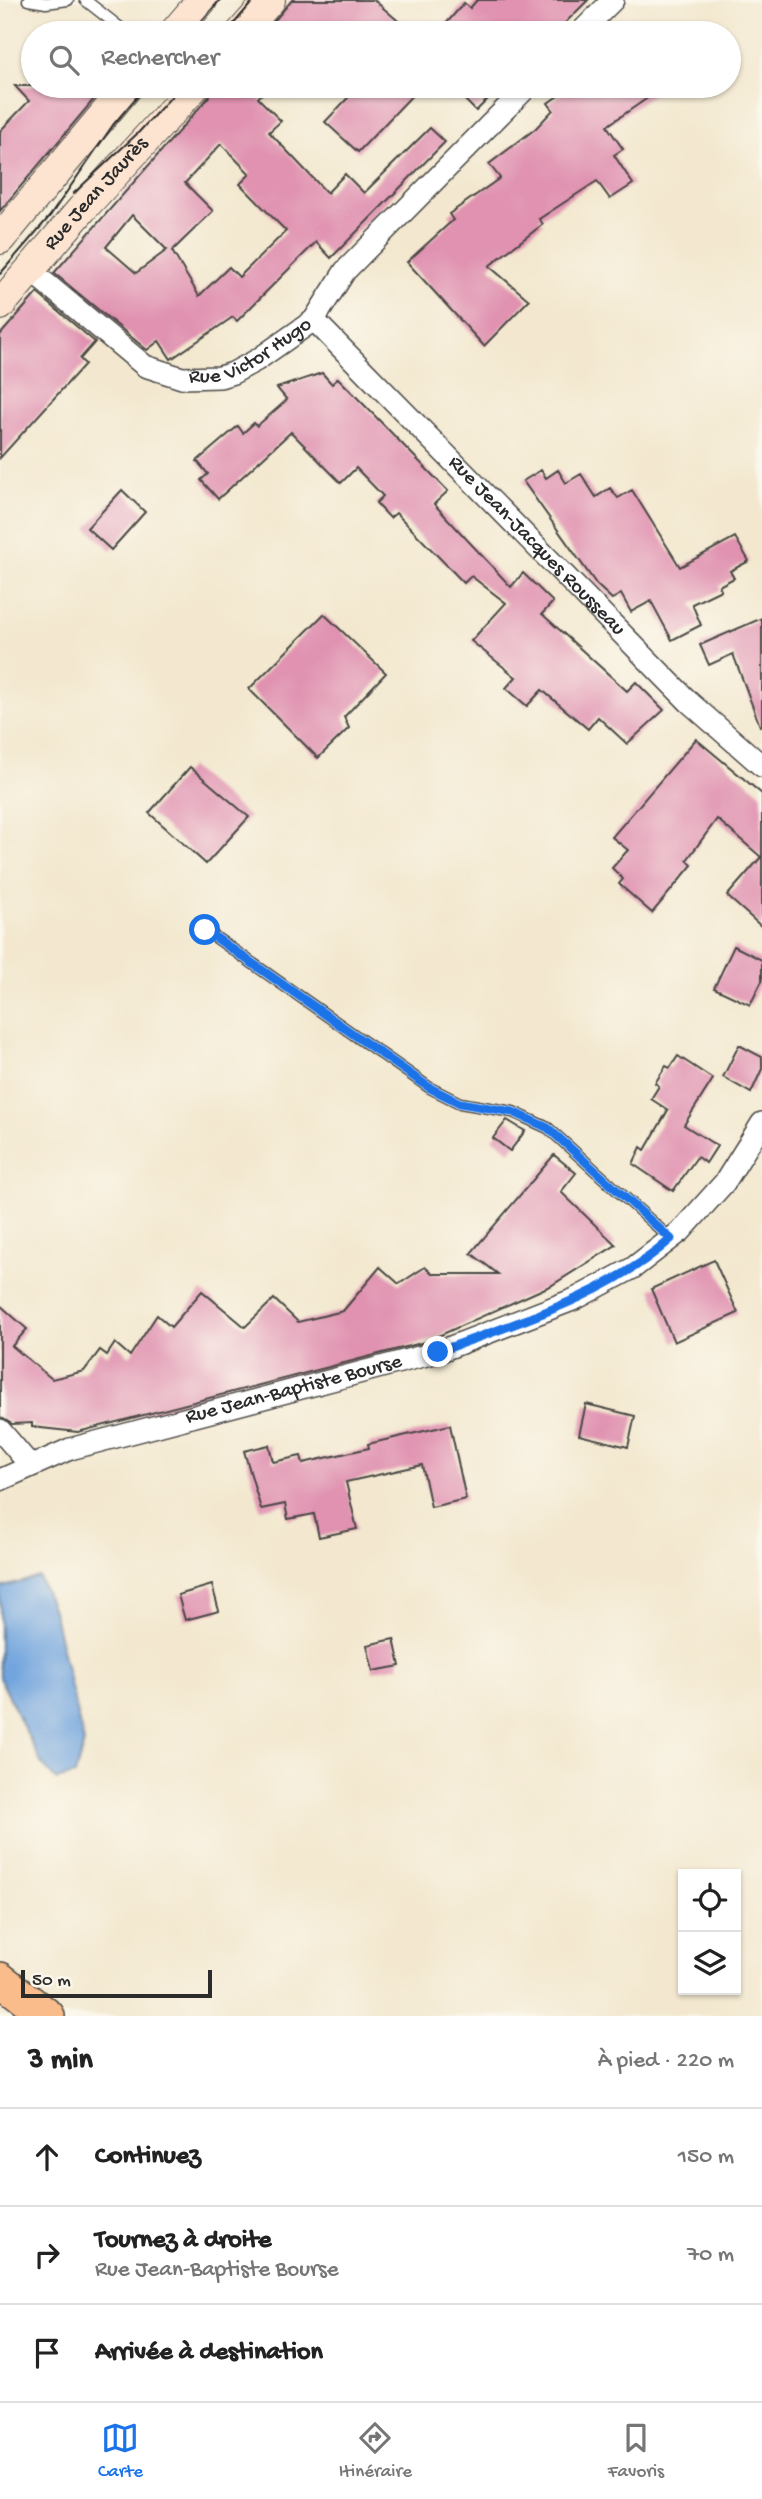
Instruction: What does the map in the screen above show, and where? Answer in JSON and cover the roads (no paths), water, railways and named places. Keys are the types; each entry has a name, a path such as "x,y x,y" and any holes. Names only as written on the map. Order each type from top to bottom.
{"main road":[{"path":"252,21 270,0"},
{"name":"Rue Jean Jaurès","path":"0,239 118,98"},
{"name":"Rue Jean Jaurès","path":"0,305 184,98"},
{"path":"0,1979 48,2016"}],"street":[{"path":"592,21 613,0"},
{"name":"Rue Victor Hugo","path":"30,271 135,359 171,377 197,379 233,373 257,360 314,320 345,271 516,98"},
{"name":"Rue Jean-Jacques Rousseau","path":"314,320 689,702 762,766"},
{"name":"Rue Jean-Baptiste Bourse","path":"0,1480 29,1464 79,1447 438,1352 585,1295 633,1268 671,1239 711,1200 762,1123"},
{"path":"0,1430 29,1464"}],"lane":[{"path":"28,0 46,4 68,0"},
{"path":"85,0 112,21"},
{"path":"205,930 430,1088 460,1103 513,1112 548,1128 671,1239"}],"water":[{"path":"39,1577 53,1610 84,1743 75,1775 56,1780 41,1763 0,1678 0,1588"}],"tram line":[{"path":"202,21 220,0"},
{"path":"236,21 254,0"},
{"path":"0,274 50,216 113,125 136,98"},
{"path":"73,194 139,132 170,98"}]}
